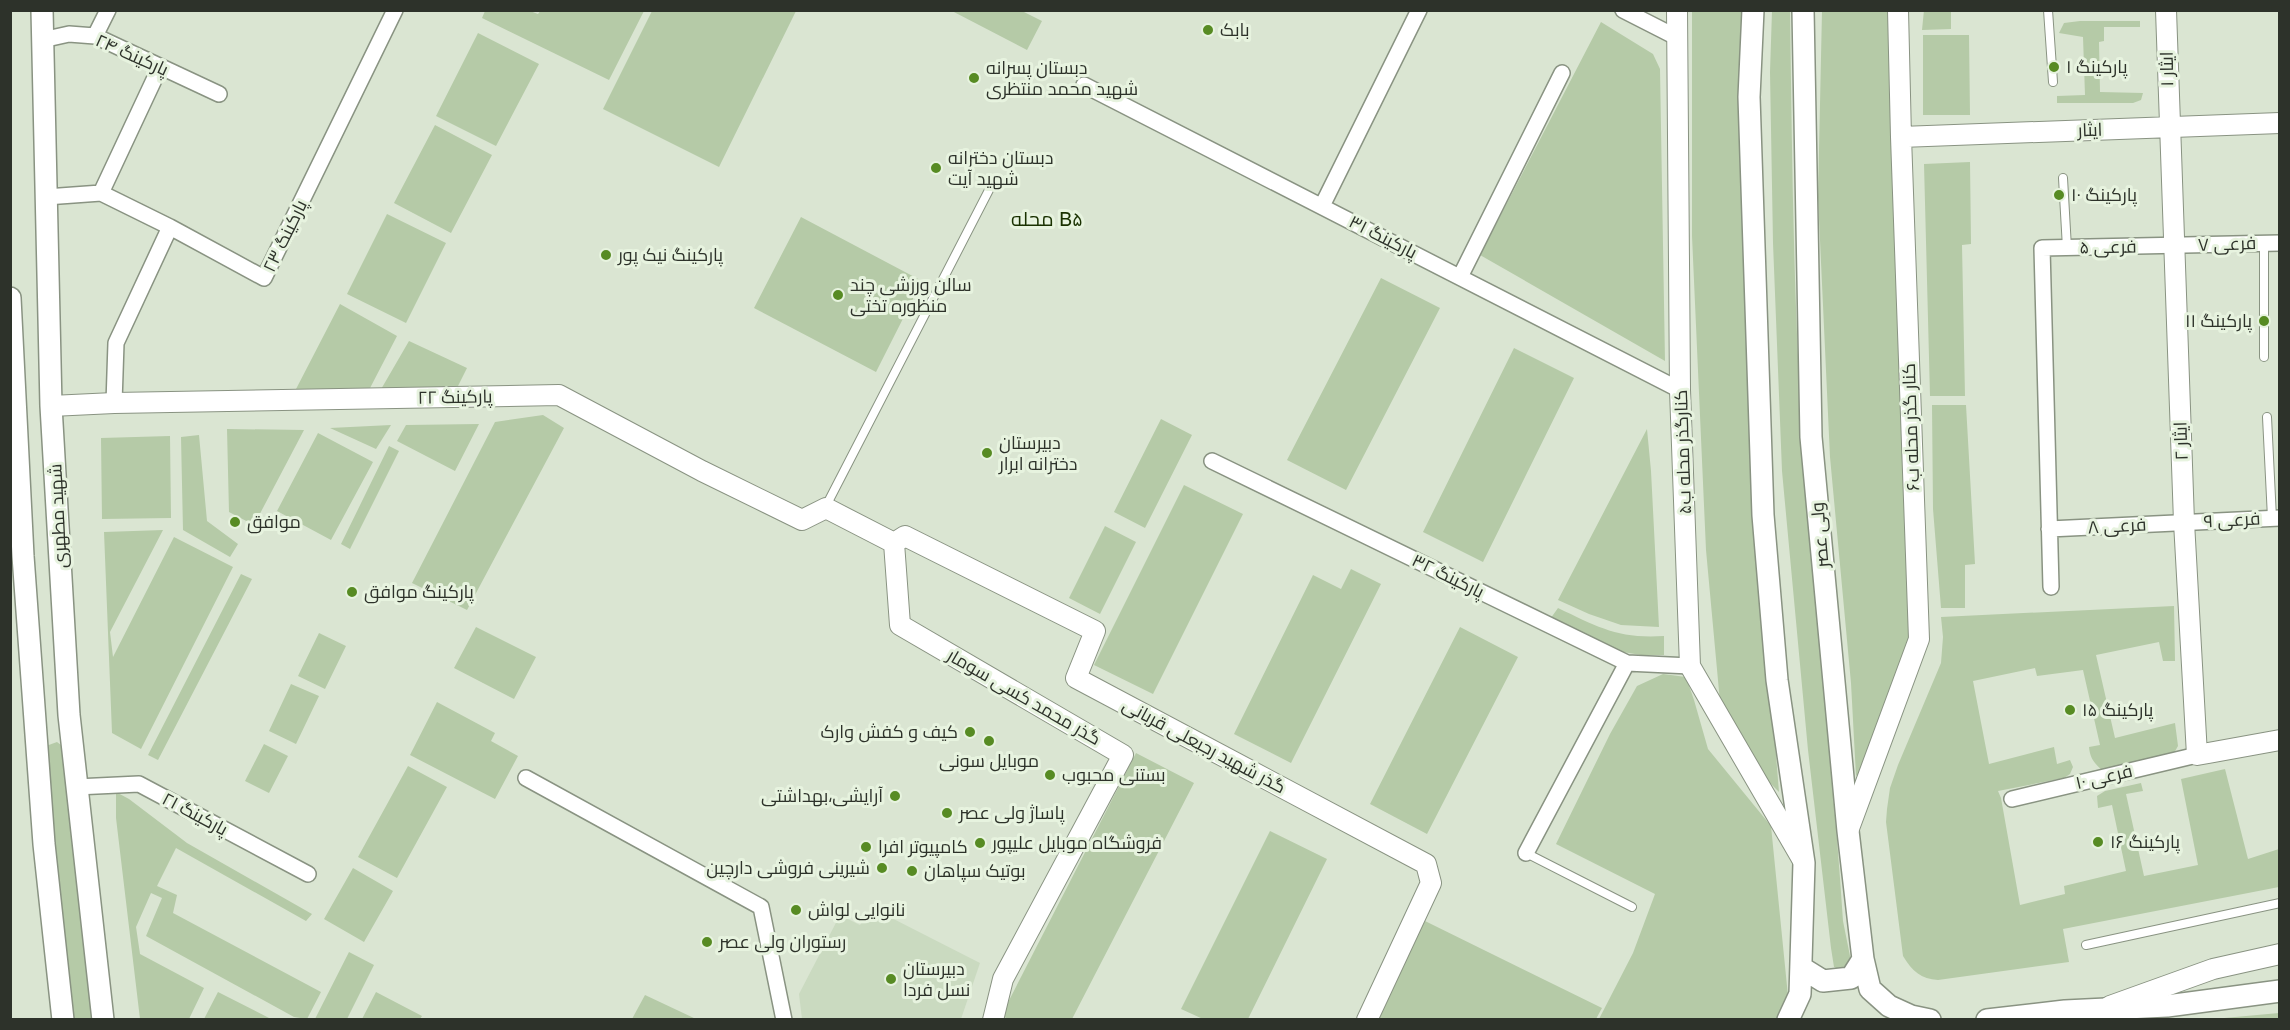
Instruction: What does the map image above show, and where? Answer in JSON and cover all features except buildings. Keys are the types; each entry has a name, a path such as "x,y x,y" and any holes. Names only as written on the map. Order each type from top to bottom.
{"main road":[{"name":"شهید مطهری","path":"42,10 51,406 69,715 104,1020"},
{"path":"1753,10 1749,97 1763,515 1777,680 1804,863 1800,994 1788,1020"},
{"name":"ولی عصر","path":"1803,10 1811,437 1848,831 1863,959 1870,988 1889,1006 1911,1016 1930,1020"},
{"name":"شهید مطهری","path":"10,298 17,557 36,718 44,844 63,1020"},
{"path":"36,718 69,715"},
{"path":"1802,968 1822,981 1851,978 1863,959"},
{"path":"1987,1020 2102,1009 2168,1006 2280,991"}],"street":[{"path":"95,36 108,10"},
{"name":"پارکینگ ۲۳","path":"101,193 264,278 395,10"},
{"path":"1322,206 1419,10"},
{"path":"1623,10 1676,37"},
{"name":"کنارگذر محله ب۵","path":"1677,10 1680,390 1690,666 1804,863"},
{"name":"کنار گذر محله ب۶","path":"1848,831 1919,639 1898,10"},
{"name":"ایثار ۱","path":"2166,10 2169,127"},
{"name":"پارکینگ ۲۴","path":"42,40 69,34 95,36 219,94"},
{"path":"46,197 101,193 160,67"},
{"path":"1460,277 1562,73"},
{"name":"پارکینگ ۳۱","path":"1084,86 1680,390"},
{"name":"ایثار","path":"1901,137 2280,123"},
{"name":"ایثار ۲","path":"2169,127 2184,522 2197,755"},
{"path":"114,403 116,343 170,227"},
{"name":"فرعی ۷","path":"2174,247 2272,243"},
{"name":"فرعی ۵","path":"2049,529 2042,248 2174,247"},
{"name":"پارکینگ ۲۲","path":"51,406 559,395 702,471 802,520 826,508"},
{"name":"پارکینگ ۳۲","path":"1212,461 1627,663 1690,666"},
{"path":"826,508 894,543"},
{"name":"فرعی ۹","path":"2184,522 2276,518"},
{"name":"فرعی ۸","path":"2049,529 2184,522"},
{"path":"2049,529 2051,587"},
{"name":"گذر شهید رجبعلی قربانی","path":"894,543 905,536 1095,632 1076,678 1426,864 1431,883 1367,1020"},
{"name":"گذر محمد کسی سومار","path":"894,543 900,625 1123,755 1003,979 993,1020"},
{"path":"1526,853 1627,663"},
{"path":"2197,755 2280,740"},
{"name":"فرعی ۱۰","path":"2012,799 2197,755"},
{"path":"526,778 761,907 784,1020"},
{"name":"پارکینگ ۲۱","path":"76,787 139,784 308,874"},
{"path":"2102,1009 2213,969 2280,954"}],"lane":[{"path":"2049,10 2053,82"},
{"path":"2063,178 2067,248"},
{"path":"826,508 989,190"},
{"path":"2264,357 2272,243"},
{"path":"2267,417 2276,518"},
{"path":"1526,853 1632,907"},
{"path":"2086,945 2280,903"}],"shaded area":[{"path":"541,10 644,11 609,80 482,18 485,11 530,11 538,14"},
{"path":"1924,10 1951,11 1951,29 1922,30"},
{"path":"652,11 796,11 719,167 603,109"},
{"path":"952,11 1022,11 1042,21 1027,50"},
{"path":"1692,11 1744,11 1750,436 1779,792 1758,771 1720,702 1706,550 1692,236"},
{"path":"1772,11 1790,11 1798,364 1810,541 1843,921 1851,961 1849,967 1841,970 1834,967 1831,948 1808,750 1782,471 1773,243 1770,72"},
{"path":"1822,11 1895,11 1912,643 1864,768 1856,776 1851,683 1830,457 1818,197"},
{"path":"2140,21 2140,27 2104,27 2104,41 2099,42 2100,92 2143,93 2141,100 2133,103 2057,103 2057,96 2085,95 2083,37 2059,33 2064,23"},
{"path":"1601,22 1653,54 1660,69 1665,361 1480,255"},
{"path":"478,33 539,64 496,146 436,116"},
{"path":"1923,35 1969,35 1970,115 1923,115"},
{"path":"435,125 492,155 451,233 394,203"},
{"path":"1970,162 1971,244 1962,245 1965,396 1930,396 1924,164"},
{"path":"387,214 446,243 406,323 347,294"},
{"name":"سالن ورزشی چند منظوره تختی","path":"801,217 922,281 876,372 754,308"},
{"path":"1381,278 1440,308 1346,490 1287,460"},
{"path":"340,304 397,336 369,390 295,391"},
{"path":"409,341 467,368 456,390 380,391"},
{"path":"1514,348 1574,378 1483,562 1423,532"},
{"path":"1932,405 1966,405 1975,564 1965,565 1965,608 1941,608 1933,509"},
{"path":"543,415 564,428 467,610 412,583 495,422"},
{"path":"1161,419 1192,435 1145,528 1114,512"},
{"path":"479,424 455,471 397,441 406,425"},
{"path":"391,425 376,449 330,428"},
{"path":"227,429 304,430 254,525 229,512"},
{"path":"1647,429 1659,627 1621,625 1558,600"},
{"path":"318,433 373,462 331,540 277,511"},
{"path":"199,435 207,521 238,544 230,557 183,530 181,437"},
{"path":"170,436 171,518 102,519 101,438"},
{"path":"389,446 399,451 350,549 341,544"},
{"path":"1184,485 1243,514 1153,694 1094,665"},
{"path":"1105,526 1136,542 1100,614 1069,598"},
{"path":"163,530 110,632 113,657 174,537 233,567 141,749 112,733 104,532"},
{"path":"1351,569 1381,584 1291,763 1234,734 1313,575 1341,589"},
{"path":"241,574 252,579 158,760 148,755"},
{"path":"2174,606 2175,661 2163,661 2159,642 2096,655 2115,738 2175,723 2178,746 2174,753 2102,770 2093,760 2089,747 2100,745 2083,670 2037,676 2035,668 1973,681 1989,764 2054,747 2057,764 2070,760 2073,767 2070,774 2064,778 1998,791 2020,905 2065,894 2064,886 2126,871 2112,805 2098,808 2097,796 2105,791 2141,783 2143,791 2126,794 2144,876 2198,865 2181,779 2225,769 2248,859 2279,849 2279,887 2063,929 2069,962 1938,980 1918,973 1903,956 1886,822 1890,788 1941,663 1943,637 1941,617"},
{"path":"1558,608 1609,630 1634,636 1664,636 1664,655 1641,655 1617,651 1548,622"},
{"path":"476,627 536,657 514,699 454,668"},
{"path":"1460,627 1518,657 1427,834 1370,804"},
{"path":"319,633 346,646 325,689 298,676"},
{"path":"1663,674 1686,677 1708,749 1771,826 1788,996 1775,1020 1599,1019 1633,953 1655,894 1556,844 1610,734 1637,686"},
{"path":"291,684 319,696 296,744 269,731"},
{"path":"437,702 495,733 491,741 518,756 495,799 410,755"},
{"path":"57,742 65,748 95,1019 72,1019 46,746"},
{"path":"264,744 288,756 269,793 245,781"},
{"path":"1136,753 1194,783 1072,1019 1009,1019 1001,1016"},
{"path":"408,766 447,787 397,878 358,857"},
{"path":"116,792 129,799 187,843 312,914 306,921 176,848 157,886 177,895 173,913 321,992 307,1019 294,1017 146,936 162,898 151,893 136,927 140,954 204,988 189,1019 140,1019 116,818"},
{"path":"1270,831 1327,859 1248,1019 1203,1019 1181,1009"},
{"path":"353,868 393,891 364,942 324,919"},
{"name":"دبیرستان نسل فردا","path":"872,908 980,963 961,1019 802,1019 799,994 840,915 860,925"},
{"path":"1425,921 1602,1008 1596,1019 1377,1020"},
{"path":"349,952 374,965 347,1019 315,1019"},
{"path":"218,992 271,1019 204,1019"},
{"path":"376,992 422,1016 420,1019 362,1019"},
{"path":"645,995 696,1019 632,1019"},
{"path":"2279,1013 2279,1019 2213,1019"}],"place":[{"name":"بابک","path":"1208,30"},
{"name":"پارکینگ ۱","path":"2054,67"},
{"name":"دبستان پسرانه شهید محمد منتظری","path":"974,78"},
{"name":"دبستان دخترانه شهید آیت","path":"936,168"},
{"name":"پارکینگ ۱۰","path":"2059,195"},
{"name":"پارکینگ نیک پور","path":"606,255"},
{"name":"سالن ورزشی چند منظوره تختی","path":"838,295"},
{"name":"پارکینگ ۱۱","path":"2264,321"},
{"name":"دبیرستان دخترانه ابرار","path":"987,453"},
{"name":"موافق","path":"235,522"},
{"name":"پارکینگ موافق","path":"352,592"},
{"name":"پارکینگ ۱۵","path":"2070,710"},
{"name":"کیف و کفش وارک","path":"970,732"},
{"name":"موبایل سونی","path":"989,741"},
{"name":"بستنی محبوب","path":"1050,775"},
{"name":"آرایشی،بهداشتی","path":"895,796"},
{"name":"پاساژ ولی عصر","path":"947,813"},
{"name":"پارکینگ ۱۶","path":"2098,842"},
{"name":"فروشگاه موبایل علیپور","path":"980,843"},
{"name":"کامپیوتر افرا","path":"866,847"},
{"name":"شیرینی فروشی دارچین","path":"882,868"},
{"name":"بوتیک سپاهان","path":"912,871"},
{"name":"نانوایی لواش","path":"796,910"},
{"name":"رستوران ولی عصر","path":"707,942"},
{"name":"دبیرستان نسل فردا","path":"891,979"}],"district":[{"name":"محله B۵","path":"1047,219"}]}
